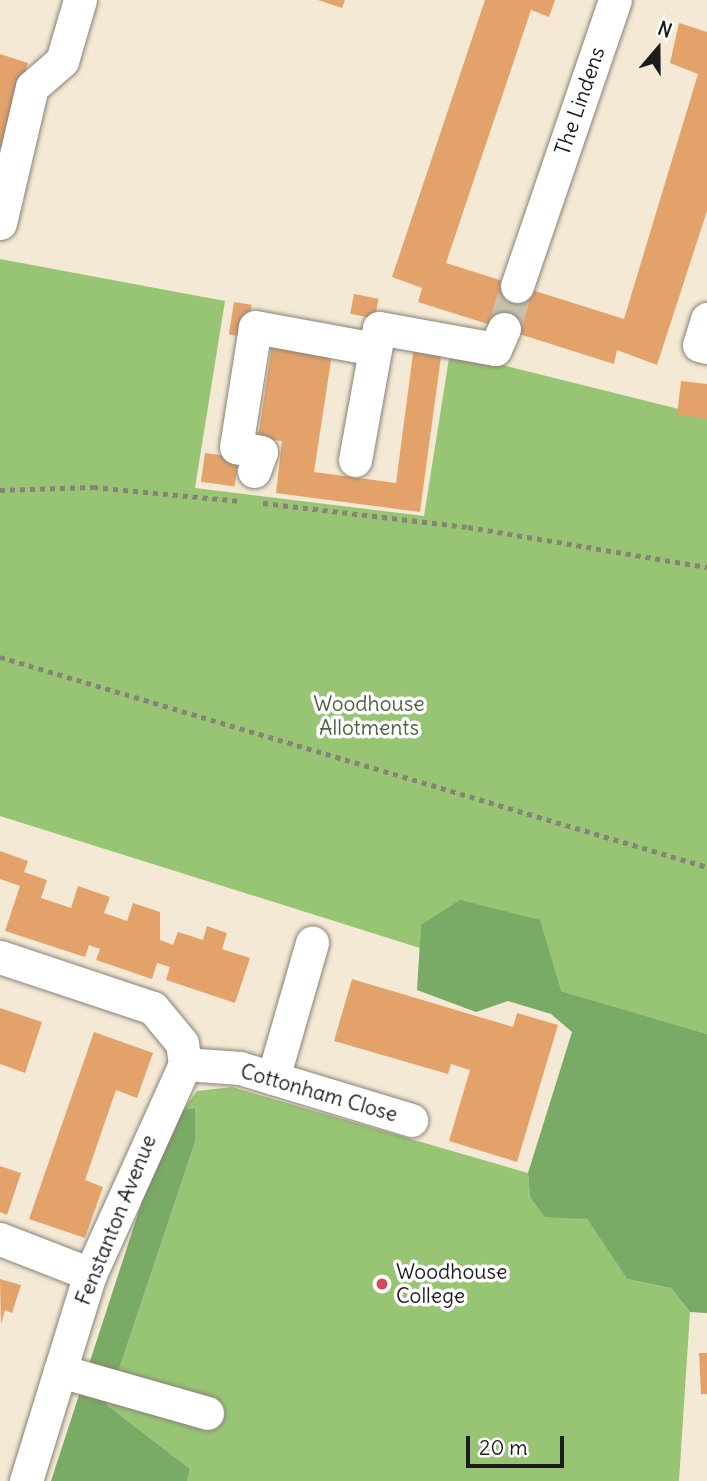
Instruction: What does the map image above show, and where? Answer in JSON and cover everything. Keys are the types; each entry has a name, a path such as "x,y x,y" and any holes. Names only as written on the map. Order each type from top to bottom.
{"street":[{"path":"0,223 32,88 62,61 80,0"},
{"name":"The Lindens","path":"517,286 615,0"},
{"path":"707,319 699,345 707,347"},
{"path":"254,471 261,452 236,447 256,327 375,349"},
{"path":"355,460 379,328 495,349 504,330"},
{"path":"273,1078 312,943"},
{"path":"0,957 153,1008 184,1054"},
{"name":"Cottonham Close","path":"184,1054 411,1120"},
{"name":"Fenstanton Avenue","path":"26,1481 90,1274 184,1054"},
{"path":"0,1239 90,1274"},
{"path":"60,1371 207,1413"}],"path":[{"path":"0,490 93,487 309,508 707,567"},
{"path":"0,657 707,867"}],"green space":[{"name":"Woodhouse Allotments","path":"0,259 225,301 195,488 424,516 450,352 707,416 707,1034 561,991 421,925 420,948 0,816"},
{"path":"460,900 540,920 561,991 707,1034 707,1313 690,1312 671,1288 627,1279 587,1219 545,1217 530,1197 528,1173 572,1032 551,1014 508,1001 476,1012 417,990 421,925"},
{"name":"Woodhouse College","path":"232,1087 528,1173 530,1197 587,1219 627,1279 671,1288 690,1312 679,1481 187,1481 190,1469 107,1405 195,1142 195,1108 183,1110 197,1091"},
{"path":"195,1108 195,1142 107,1405 190,1469 187,1481 51,1481 149,1180 183,1110"}],"building":[{"path":"318,0 345,0 342,8"},
{"path":"485,0 555,0 549,17 531,10 446,263 624,319 698,74 670,63 679,23 707,32 707,211 657,365 617,350 614,364 418,302 422,288 392,277"},
{"path":"0,54 28,63 1,148 0,148"},
{"path":"354,294 379,299 375,318 350,314"},
{"path":"234,302 252,305 247,337 229,335"},
{"path":"272,345 332,354 314,472 396,483 414,346 442,349 420,512 276,493 282,441 258,438"},
{"path":"681,381 707,384 707,419 677,415"},
{"path":"205,453 239,458 235,486 201,482"},
{"path":"0,851 28,861 24,872 47,880 41,898 71,908 78,886 110,897 104,913 127,921 133,903 160,912 160,940 173,945 178,932 203,940 207,926 227,933 222,949 250,958 235,1003 166,980 170,967 157,963 152,979 96,960 100,949 89,945 85,957 5,931 20,886 0,879"},
{"path":"352,979 513,1027 517,1013 558,1025 517,1162 449,1141 470,1070 451,1064 448,1074 334,1041"},
{"path":"0,1008 42,1022 25,1073 0,1064"},
{"path":"94,1032 153,1053 137,1098 116,1090 85,1180 103,1187 85,1238 29,1219"},
{"path":"0,1166 21,1173 7,1215 0,1212"},
{"path":"0,1279 21,1285 12,1313 5,1310 1,1324"},
{"path":"699,1353 707,1353 707,1394 701,1394"}],"tunnel":[{"path":"504,329 517,286"}],"place":[{"name":"Woodhouse College","path":"382,1284"}]}
